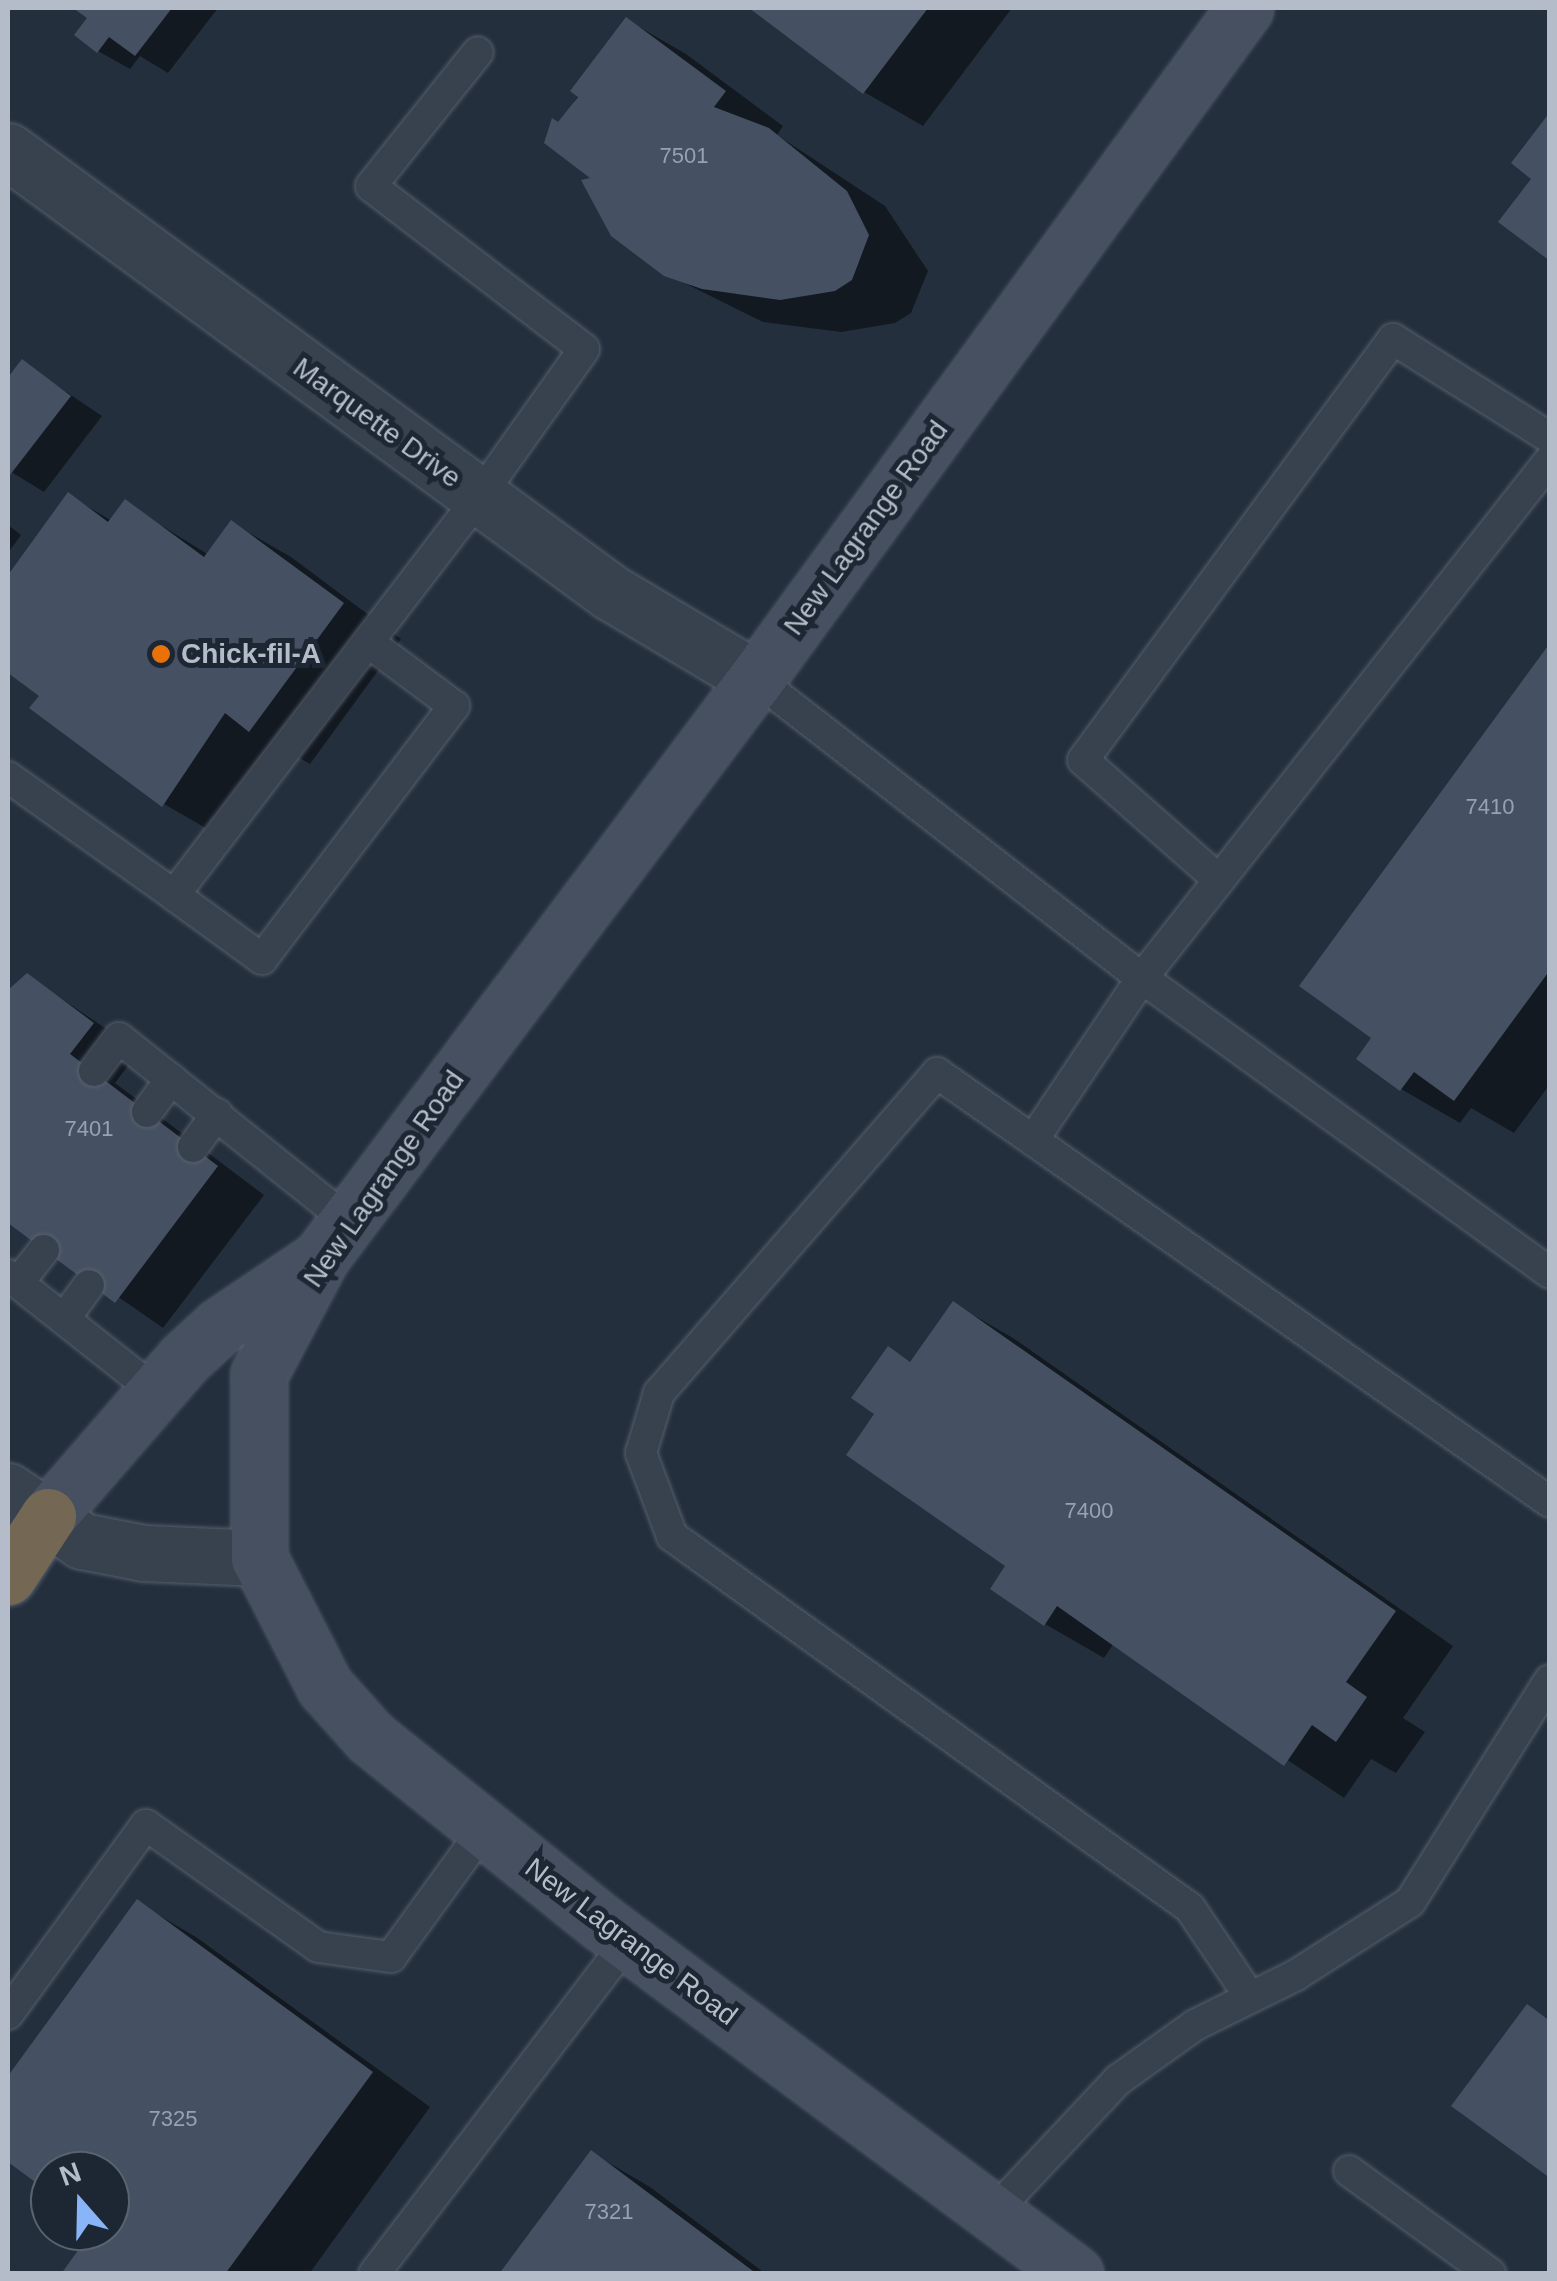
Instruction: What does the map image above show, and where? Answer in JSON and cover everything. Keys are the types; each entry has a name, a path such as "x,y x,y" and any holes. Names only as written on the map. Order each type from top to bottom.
{"highway":[{"path":"8,1577 28,1504"}],"main road":[{"name":"New Lagrange Road","path":"1074,2274 627,1942 371,1738 324,1687 259,1558 259,1374 335,1239 756,679 1245,8"},
{"path":"28,1504 156,1392 220,1326 335,1239"}],"street":[{"name":"Marquette Drive","path":"8,151 610,592 756,679"},
{"path":"28,1504 82,1541 144,1553 259,1558"}],"lane":[{"path":"174,895 479,497 584,349 371,186 478,52"},
{"path":"1219,880 1083,760 1393,339 1550,438"},
{"path":"1032,1140 1142,978 1550,460"},
{"path":"8,777 262,959 454,706 368,642"},
{"path":"756,679 1142,978 1546,1262"},
{"path":"94,1072 119,1038 217,1114 335,1239"},
{"path":"1250,1998 1190,1908 672,1536 642,1453 659,1393 937,1074 1550,1502"},
{"path":"146,1112 171,1079"},
{"path":"192,1147 217,1114"},
{"path":"44,1250 13,1279 156,1392"},
{"path":"64,1319 90,1284"},
{"path":"993,2213 1118,2080 1195,2025 1250,1998 1410,1902 1550,1680"},
{"path":"8,2014 146,1825 318,1947 391,1957 484,1829"},
{"path":"374,2274 627,1942"},
{"path":"1349,2171 1491,2274"}],"building":[{"path":"73,8 172,8 135,56 109,37 97,53 74,35 87,18"},
{"path":"749,8 928,8 863,94"},
{"path":"626,17 726,91 714,107 769,128 847,191 869,235 852,280 835,291 780,300 702,289 664,276 611,236 581,180 590,178 544,143 552,118 558,122 578,97 570,91"},
{"path":"1550,112 1550,261 1498,222 1531,179 1511,163"},
{"path":"22,359 71,396 10,475 8,377"},
{"path":"68,492 108,522 125,499 204,557 231,520 344,603 249,732 225,713 162,807 29,708 39,696 8,673 8,575"},
{"path":"1550,643 1550,970 1454,1101 1414,1072 1400,1091 1356,1059 1371,1038 1299,986"},
{"path":"27,973 94,1023 70,1054 218,1166 115,1303 8,1223 8,990"},
{"path":"953,1301 1396,1611 1346,1682 1367,1697 1336,1742 1312,1725 1284,1766 1057,1606 1044,1626 990,1589 1005,1566 846,1455 874,1414 851,1398 888,1346 910,1362"},
{"path":"137,1899 373,2072 225,2274 61,2274 78,2251 130,2251 130,2151 30,2151 30,2178 8,2162 8,2076"},
{"path":"1527,2004 1550,2021 1550,2178 1451,2106"},
{"path":"591,2150 757,2274 499,2274"}],"place":[{"name":"Chick-fil-A","path":"161,654"}]}
